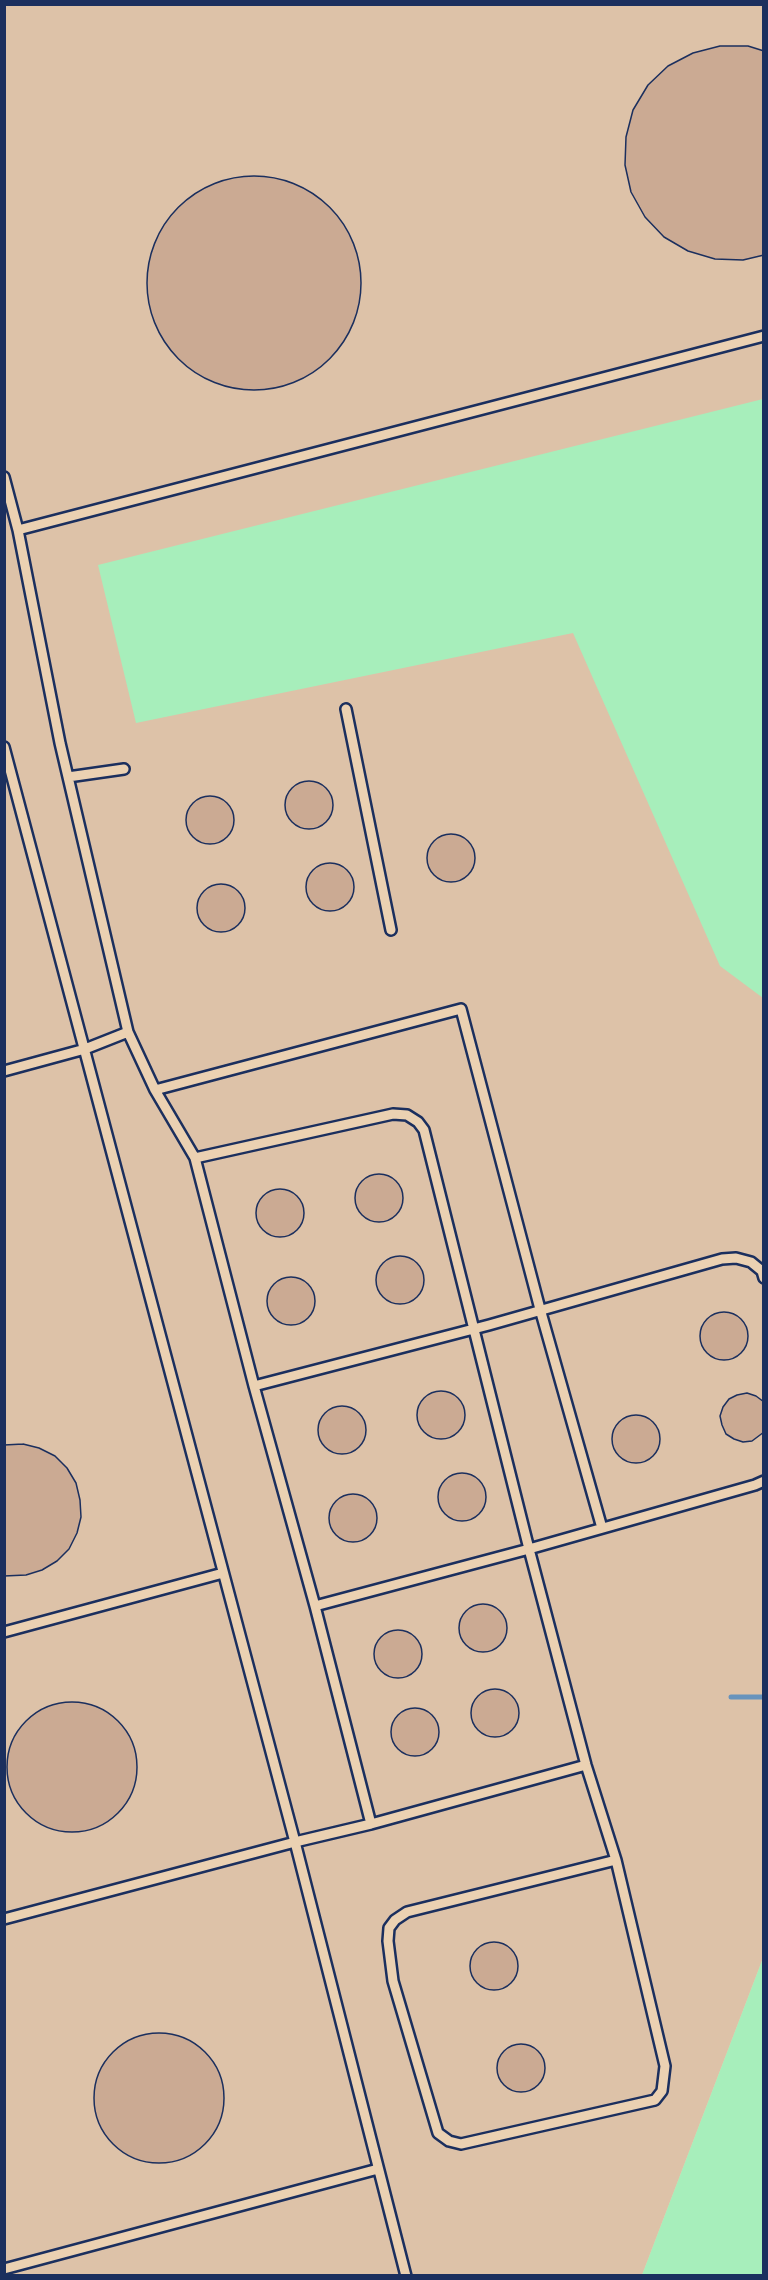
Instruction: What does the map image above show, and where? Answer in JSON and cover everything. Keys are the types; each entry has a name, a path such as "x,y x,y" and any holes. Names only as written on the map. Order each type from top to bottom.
{"lane":[{"path":"18,530 764,336"},
{"path":"4,477 18,530 68,777 128,1032 154,1090 195,1158 371,1824"},
{"path":"346,709 391,930"},
{"path":"4,747 295,1842 406,2276"},
{"path":"68,777 124,769"},
{"path":"154,1090 461,1009 540,1310 602,1527"},
{"path":"4,1071 85,1049 128,1032"},
{"path":"195,1158 393,1114 407,1115 418,1122 423,1131 586,1765 616,1860 666,2066 662,2091 655,2100 643,2103 461,2144 448,2141 438,2133 393,1981 388,1941 389,1928 395,1920 407,1912 616,1860"},
{"path":"254,1386 489,1325 722,1259 736,1258 751,1262 762,1271 764,1278"},
{"path":"315,1606 529,1549 764,1481"},
{"path":"4,1632 223,1573"},
{"path":"4,1919 371,1824 586,1765"},
{"path":"4,2269 378,2169"}],"shaded area":[{"path":"5,5 763,5 763,1958 642,2275 5,2276"}],"green space":[{"path":"763,399 763,998 720,966 573,633 136,723 98,565"},
{"path":"763,1958 763,2275 642,2275"}],"building":[{"path":"720,46 748,46 764,51 764,255 743,260 715,259 688,251 664,237 645,217 631,192 625,165 626,137 633,110 648,85 668,66 693,53"},
{"path":"254,176 275,178 295,184 330,207 353,242 359,262 361,283 359,304 353,324 330,359 295,382 275,388 254,390 233,388 213,382 178,359 155,324 149,304 147,283 149,262 155,242 178,207 213,184 233,178"},
{"path":"304,781 314,781 326,788 333,800 333,810 326,822 314,829 304,829 289,818 285,810 285,800 296,785"},
{"path":"205,796 215,796 227,803 234,815 234,825 227,837 215,844 205,844 190,833 186,825 186,815 197,800"},
{"path":"446,834 456,834 468,841 475,853 475,863 468,875 456,882 446,882 431,871 427,863 427,853 438,838"},
{"path":"325,863 335,863 347,870 354,882 354,892 347,904 335,911 325,911 310,900 306,892 306,882 317,867"},
{"path":"216,884 226,884 238,891 245,903 245,913 238,925 226,932 216,932 201,921 197,913 197,903 208,888"},
{"path":"374,1174 384,1174 396,1181 403,1193 403,1203 396,1215 384,1222 374,1222 359,1211 355,1203 355,1193 366,1178"},
{"path":"275,1189 285,1189 297,1196 304,1208 304,1218 297,1230 285,1237 275,1237 260,1226 256,1218 256,1208 267,1193"},
{"path":"395,1256 405,1256 417,1263 424,1275 424,1285 417,1297 405,1304 395,1304 380,1293 376,1285 376,1275 387,1260"},
{"path":"286,1277 296,1277 308,1284 315,1296 315,1306 308,1318 296,1325 286,1325 271,1314 267,1306 267,1296 278,1281"},
{"path":"719,1312 729,1312 741,1319 748,1331 748,1341 741,1353 729,1360 719,1360 704,1349 700,1341 700,1331 711,1316"},
{"path":"436,1391 446,1391 458,1398 465,1410 465,1420 458,1432 446,1439 436,1439 421,1428 417,1420 417,1410 428,1395"},
{"path":"747,1393 764,1402 764,1432 752,1441 743,1442 726,1434 720,1416 729,1399"},
{"path":"337,1406 347,1406 359,1413 366,1425 366,1435 359,1447 347,1454 337,1454 322,1443 318,1435 318,1425 329,1410"},
{"path":"631,1415 641,1415 653,1422 660,1434 660,1444 653,1456 641,1463 631,1463 616,1452 612,1444 612,1434 623,1419"},
{"path":"23,1444 39,1448 55,1456 67,1468 76,1483 81,1517 77,1533 69,1549 57,1561 42,1570 26,1575 4,1576 4,1445"},
{"path":"457,1473 467,1473 479,1480 486,1492 486,1502 479,1514 467,1521 457,1521 442,1510 438,1502 438,1492 449,1477"},
{"path":"348,1494 358,1494 370,1501 377,1513 377,1523 370,1535 358,1542 348,1542 333,1531 329,1523 329,1513 340,1498"},
{"path":"478,1604 488,1604 500,1611 507,1623 507,1633 500,1645 488,1652 478,1652 463,1641 459,1633 459,1623 470,1608"},
{"path":"393,1630 403,1630 415,1637 422,1649 422,1659 415,1671 403,1678 393,1678 378,1667 374,1659 374,1649 385,1634"},
{"path":"490,1689 500,1689 512,1696 519,1708 519,1718 512,1730 500,1737 490,1737 475,1726 471,1718 471,1708 482,1693"},
{"path":"72,1702 97,1707 118,1721 132,1742 137,1767 132,1792 118,1813 97,1827 72,1832 47,1827 26,1813 12,1792 7,1767 12,1742 26,1721 47,1707"},
{"path":"410,1708 420,1708 432,1715 439,1727 439,1737 432,1749 420,1756 410,1756 395,1745 391,1737 391,1727 402,1712"},
{"path":"489,1942 499,1942 511,1949 518,1961 518,1971 511,1983 499,1990 489,1990 474,1979 470,1971 470,1961 481,1946"},
{"path":"159,2033 184,2038 205,2052 219,2073 224,2098 219,2123 205,2144 184,2158 159,2163 134,2158 113,2144 99,2123 94,2098 99,2073 113,2052 134,2038"},
{"path":"516,2044 526,2044 538,2051 545,2063 545,2073 538,2085 526,2092 516,2092 501,2081 497,2073 497,2063 508,2048"}],"waterway":[{"path":"731,1697 764,1697"}]}
